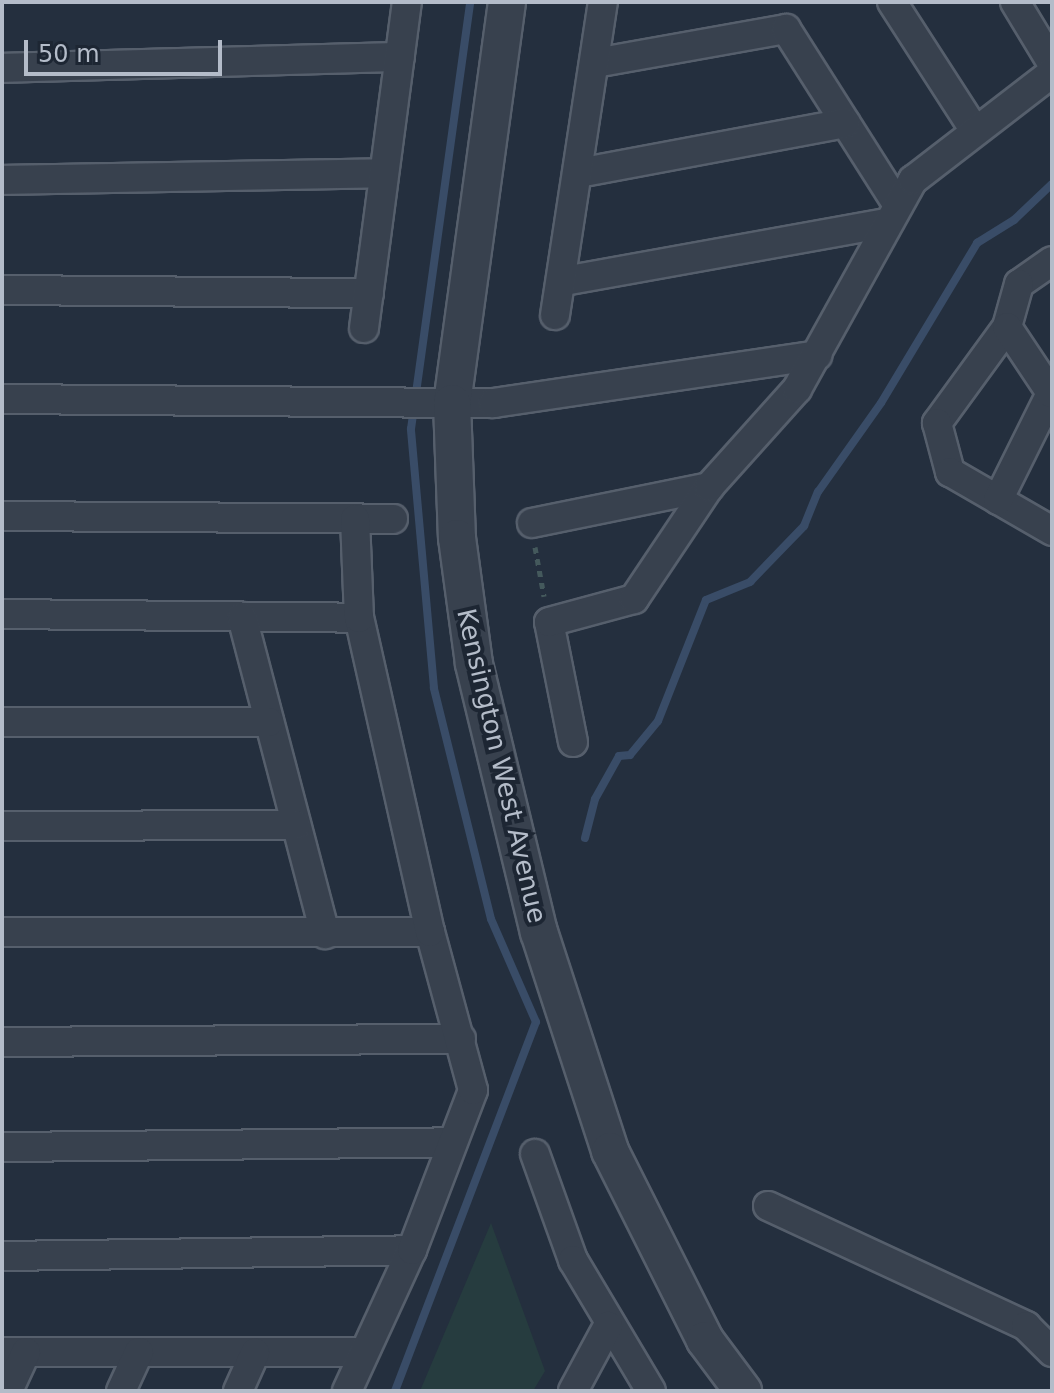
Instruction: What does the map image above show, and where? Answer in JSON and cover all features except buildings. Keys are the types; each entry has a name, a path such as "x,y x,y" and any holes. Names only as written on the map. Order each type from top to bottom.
{"street":[{"path":"364,328 407,2"},
{"name":"Kensington West Avenue","path":"507,2 452,403 457,538 474,664 548,962 610,1151 705,1340 743,1391"},
{"path":"555,315 564,281 603,2"},
{"path":"892,2 975,131"},
{"path":"1015,2 1052,63"},
{"path":"595,63 786,29 845,123 892,214"},
{"path":"2,68 400,57"},
{"path":"573,742 549,622 634,599 709,487 797,389 913,180 1052,73"},
{"path":"579,173 845,123"},
{"path":"2,180 384,173"},
{"path":"564,281 892,214"},
{"path":"1052,261 1019,284 1007,327 937,423 950,472 1052,531"},
{"path":"2,290 369,293"},
{"path":"998,500 1051,393 1007,327"},
{"path":"2,399 498,403 817,355"},
{"path":"532,523 709,487"},
{"path":"2,516 393,519"},
{"path":"347,1391 412,1250 473,1090 430,932 359,618 355,519"},
{"path":"2,614 359,618"},
{"path":"242,617 325,934"},
{"path":"2,722 269,722"},
{"path":"2,826 296,825"},
{"path":"2,932 430,932"},
{"path":"2,1042 461,1039"},
{"path":"3,1147 452,1142"},
{"path":"535,1154 573,1260 608,1326 651,1391"},
{"path":"768,1206 1026,1326 1052,1352"},
{"path":"2,1256 412,1250"},
{"path":"573,1391 608,1326"},
{"path":"8,1391 14,1352 363,1352"},
{"path":"121,1391 139,1352"},
{"path":"238,1391 255,1353"}],"path":[{"path":"532,523 549,622"}],"green space":[{"path":"491,1223 545,1371 533,1391 420,1391"}],"waterway":[{"path":"395,1391 536,1022 491,919 434,688 411,429 470,2"},
{"path":"585,838 595,799 619,756 630,755 658,721 706,600 750,582 804,526 818,492 881,403 977,243 1014,220 1052,184"}]}
